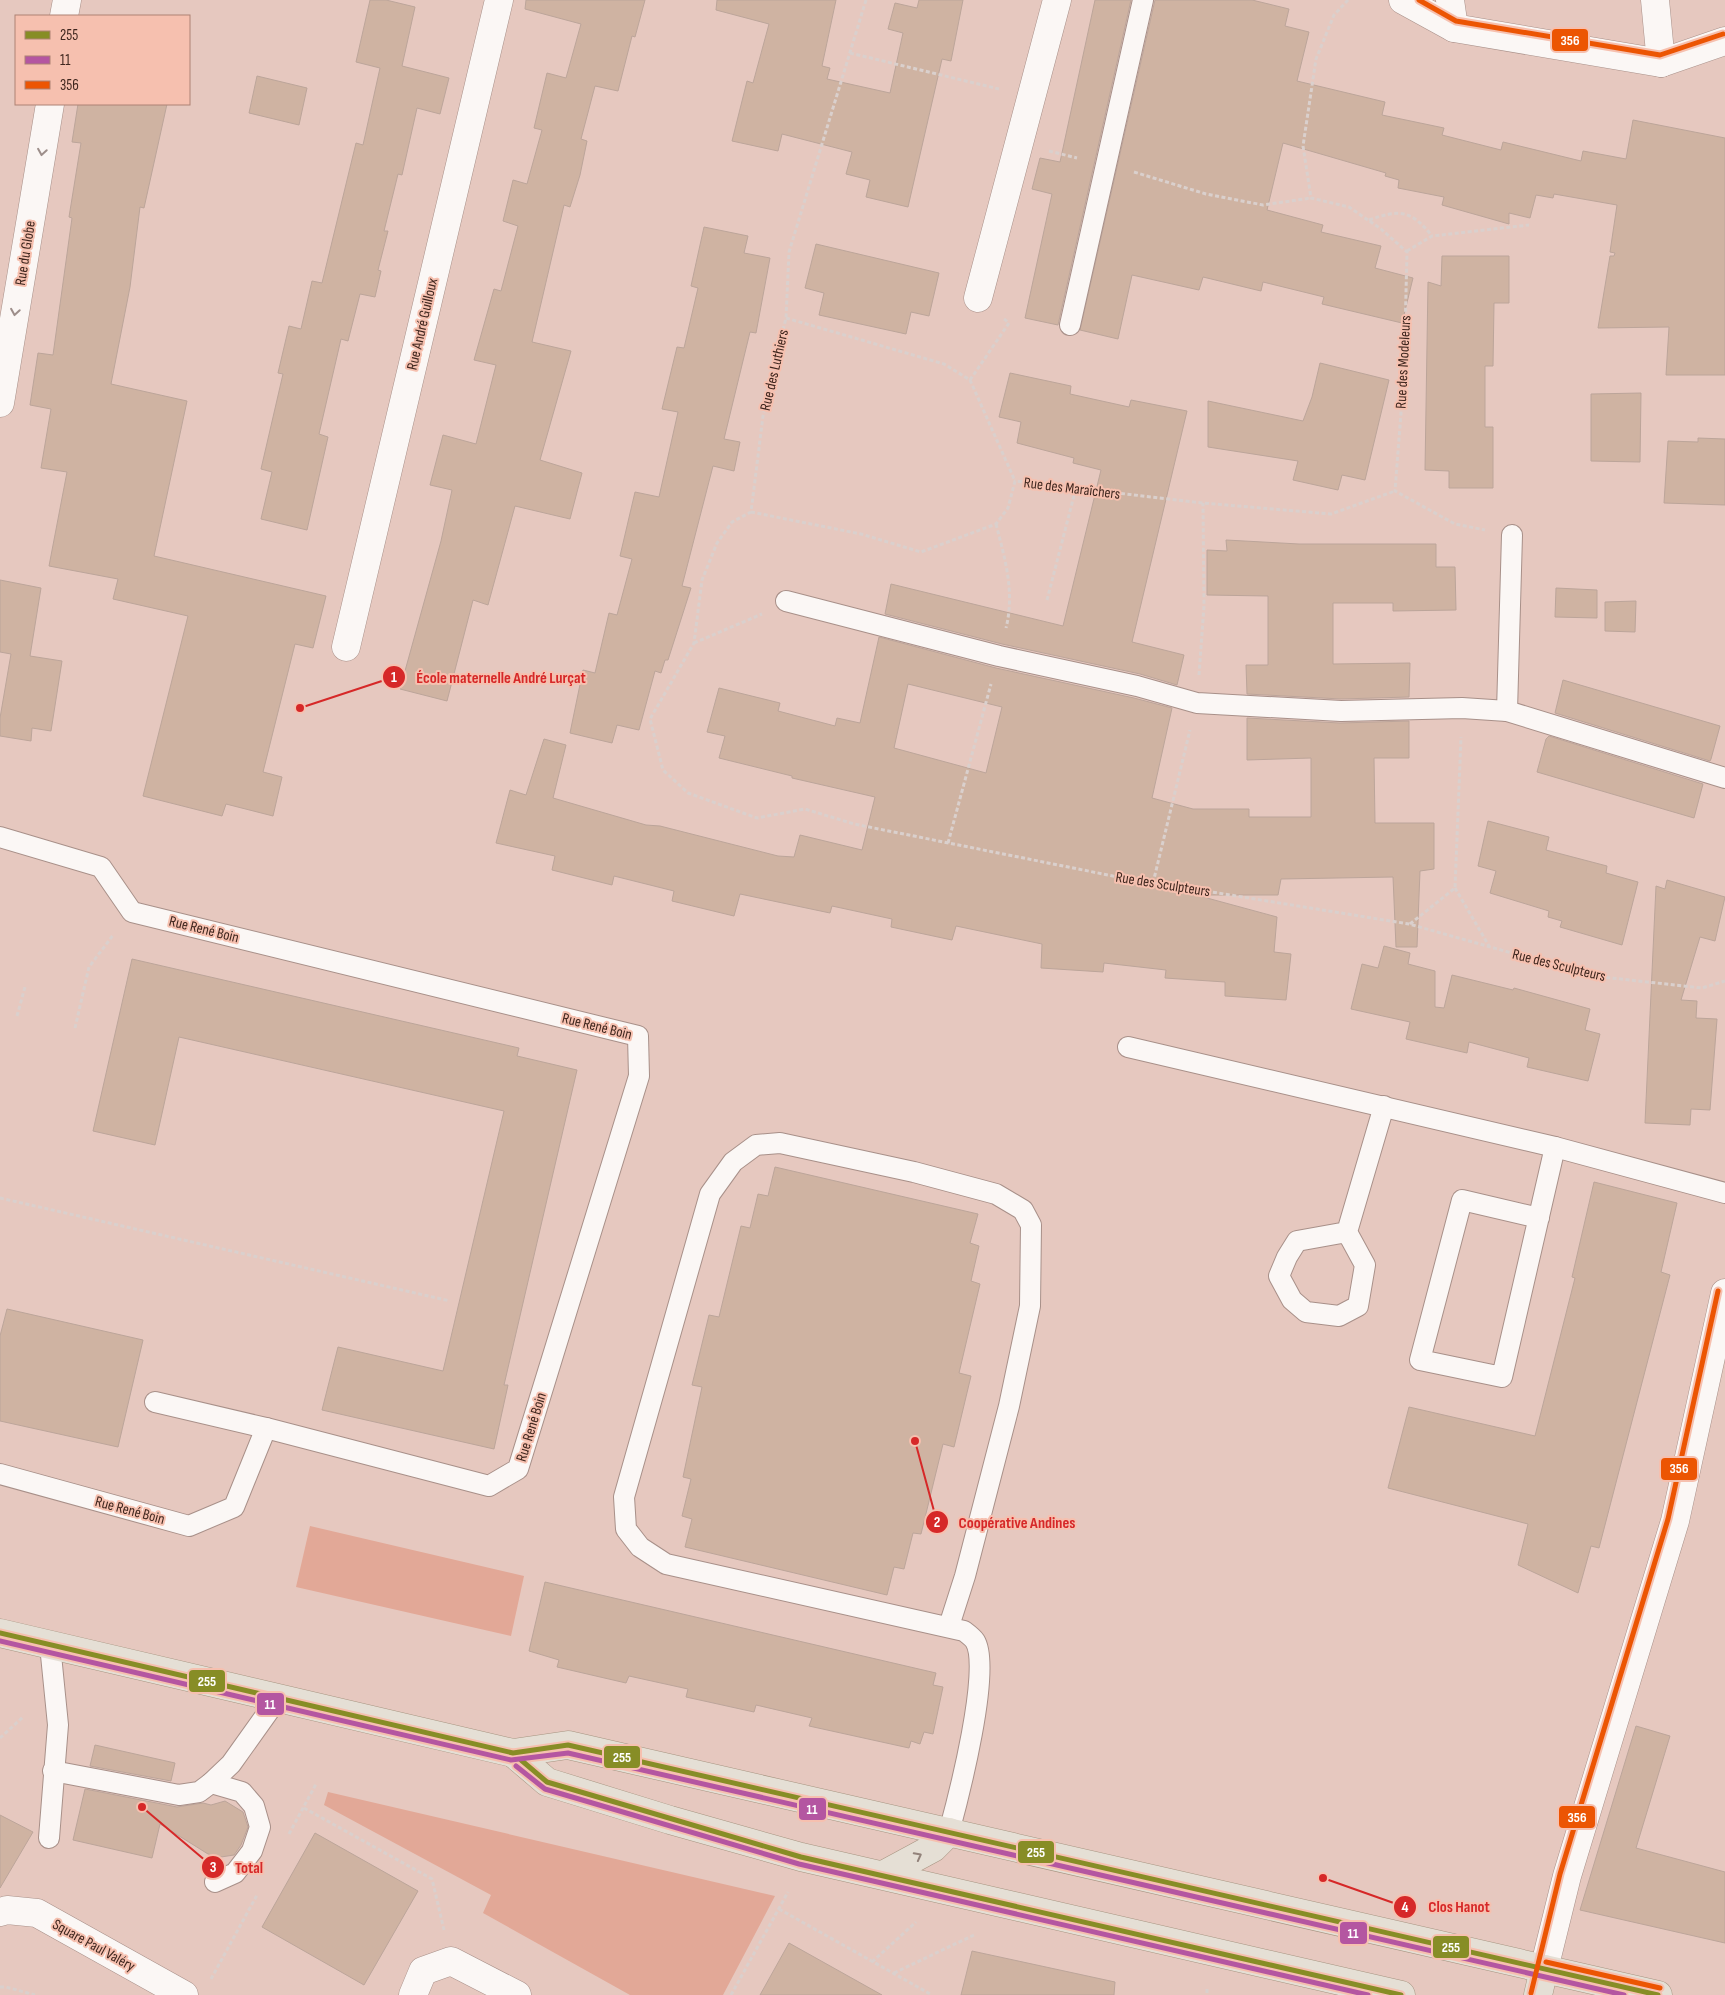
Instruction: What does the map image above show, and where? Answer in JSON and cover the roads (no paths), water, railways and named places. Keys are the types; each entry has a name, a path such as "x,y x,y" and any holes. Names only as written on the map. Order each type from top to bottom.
{"main road":[{"path":"0,1633 514,1753 568,1745 1658,1995"},
{"path":"514,1753 547,1782 792,1855 1402,1995"},
{"path":"883,1875 933,1848 949,1832"},
{"path":"1538,1995 1544,1968"}],"street":[{"path":"64,15 67,0"},
{"name":"Rue André Guilloux","path":"346,647 498,0"},
{"path":"978,298 1057,0"},
{"path":"1403,0 1454,28 1592,53 1661,63 1725,41"},
{"path":"1450,0 1454,28"},
{"path":"1655,0 1661,63"},
{"name":"Rue du Globe","path":"0,403 50,105"},
{"path":"1544,1968 1567,1876 1675,1521 1725,1293"},
{"name":"Square Paul Valéry","path":"0,1912 7,1910 37,1913 184,1995"},
{"path":"413,1995 424,1971 451,1961 517,1995"}],"lane":[{"path":"1070,325 1143,0"},
{"path":"1507,711 1512,535"},
{"path":"786,601 999,656 1137,686 1197,702 1341,712 1462,708 1507,711 1725,778"},
{"name":"Rue René Boin","path":"0,837 101,867 132,912 638,1036 639,1076 518,1469 489,1486 266,1428 155,1402"},
{"path":"1128,1047 1555,1147 1725,1192"},
{"path":"1347,1232 1297,1241 1287,1257 1279,1276 1292,1300 1306,1312 1339,1316 1358,1306 1365,1265 1347,1232 1384,1106"},
{"path":"949,1626 1009,1406 1030,1306 1032,1225 1023,1210 996,1194 914,1172 780,1143 756,1145 733,1162 710,1194 624,1497 626,1529 640,1547 666,1564 949,1626 964,1631 976,1642 981,1684 958,1800 949,1832"},
{"path":"1539,1218 1462,1200 1420,1360 1502,1378 1539,1218 1555,1147"},
{"name":"Rue René Boin","path":"0,1474 189,1526 234,1507 266,1428"},
{"path":"49,1838 52,1771 58,1725 50,1645"},
{"path":"52,1771 179,1795 199,1792 211,1784 231,1764 278,1698"},
{"path":"211,1784 242,1792 254,1806 260,1827 252,1851 235,1872 215,1882"}],"place":[{"name":"École maternelle André Lurçat","path":"300,708"},
{"name":"Coopérative Andines","path":"915,1441"},
{"name":"Total","path":"142,1807"},
{"name":"Clos Hanot","path":"1323,1878"}]}
